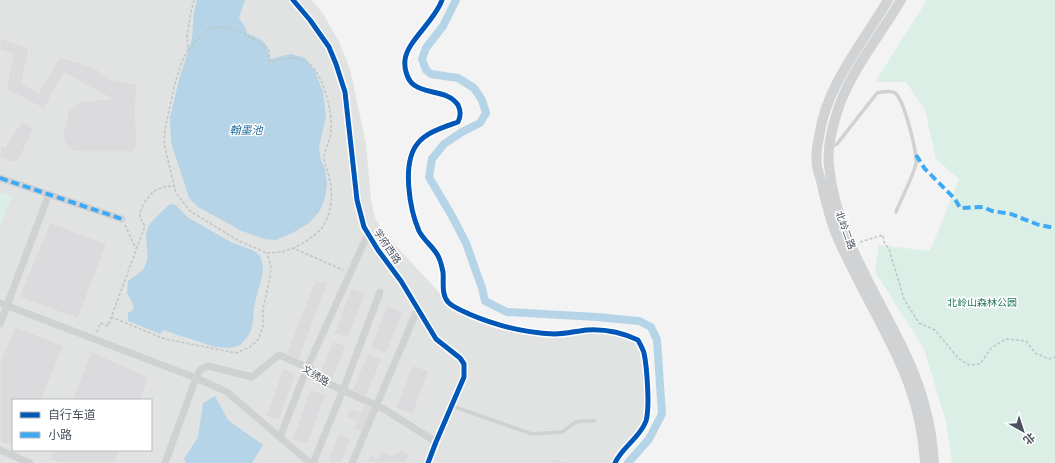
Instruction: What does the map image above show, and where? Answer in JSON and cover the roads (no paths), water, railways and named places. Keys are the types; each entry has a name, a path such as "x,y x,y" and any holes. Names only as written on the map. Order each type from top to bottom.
{"street":[{"name":"学府西路","path":"293,0 310,20 329,47 343,85 348,113 357,200 364,227 378,250 401,281 418,308 429,330 436,339 460,358 464,364 464,377 428,463"},
{"name":"北岭二路","path":"888,0 854,53 833,92 826,110 819,136 817,166 836,233 910,388 922,432 925,463"},
{"name":"北岭二路","path":"901,0 864,58 846,91 836,114 830,138 828,165 835,201 850,244 906,355 919,387 930,431 934,463"},
{"path":"0,178 122,219"},
{"path":"0,324 3,304 49,194"},
{"path":"280,437 307,368 368,234"},
{"path":"3,304 196,378 227,392 312,463 343,390 380,292"},
{"path":"352,463 418,308"},
{"name":"文绣路","path":"196,378 200,370 208,366 252,376 278,355 311,369 325,382 377,406 436,442"},
{"path":"165,463 196,378"},
{"path":"0,450 30,463"}],"lane":[{"path":"829,148 837,144 877,93 888,91 896,94 902,103 916,155 916,164 896,212"},
{"path":"452,406 532,434 562,432 576,422 595,421"}],"water":[{"name":"翰墨池","path":"197,0 246,0 239,18 247,33 265,44 270,59 291,54 305,58 315,71 323,92 326,116 319,147 321,160 325,169 327,184 325,198 319,212 309,223 276,240 264,239 242,231 198,207 189,198 171,142 170,117 179,80 192,39 194,12"},
{"path":"170,204 176,205 187,217 231,242 254,251 260,256 263,267 262,276 255,302 252,328 248,336 240,345 230,348 215,347 163,330 161,334 128,321 128,313 132,311 134,306 127,293 128,281 138,274 146,264 146,235 150,224"},
{"path":"215,396 228,420 263,445 252,463 186,463 184,459 198,437 203,403"}],"waterway":[{"path":"456,0 443,26 426,48 422,59 426,70 431,74 458,78 474,88 482,100 486,113 480,123 462,132 444,144 432,159 429,177 466,243 485,301 507,312 639,321 651,327 657,340 662,414 649,439 628,463"}],"park label":[{"name":"北岭山森林公园","path":"982,302"}]}
